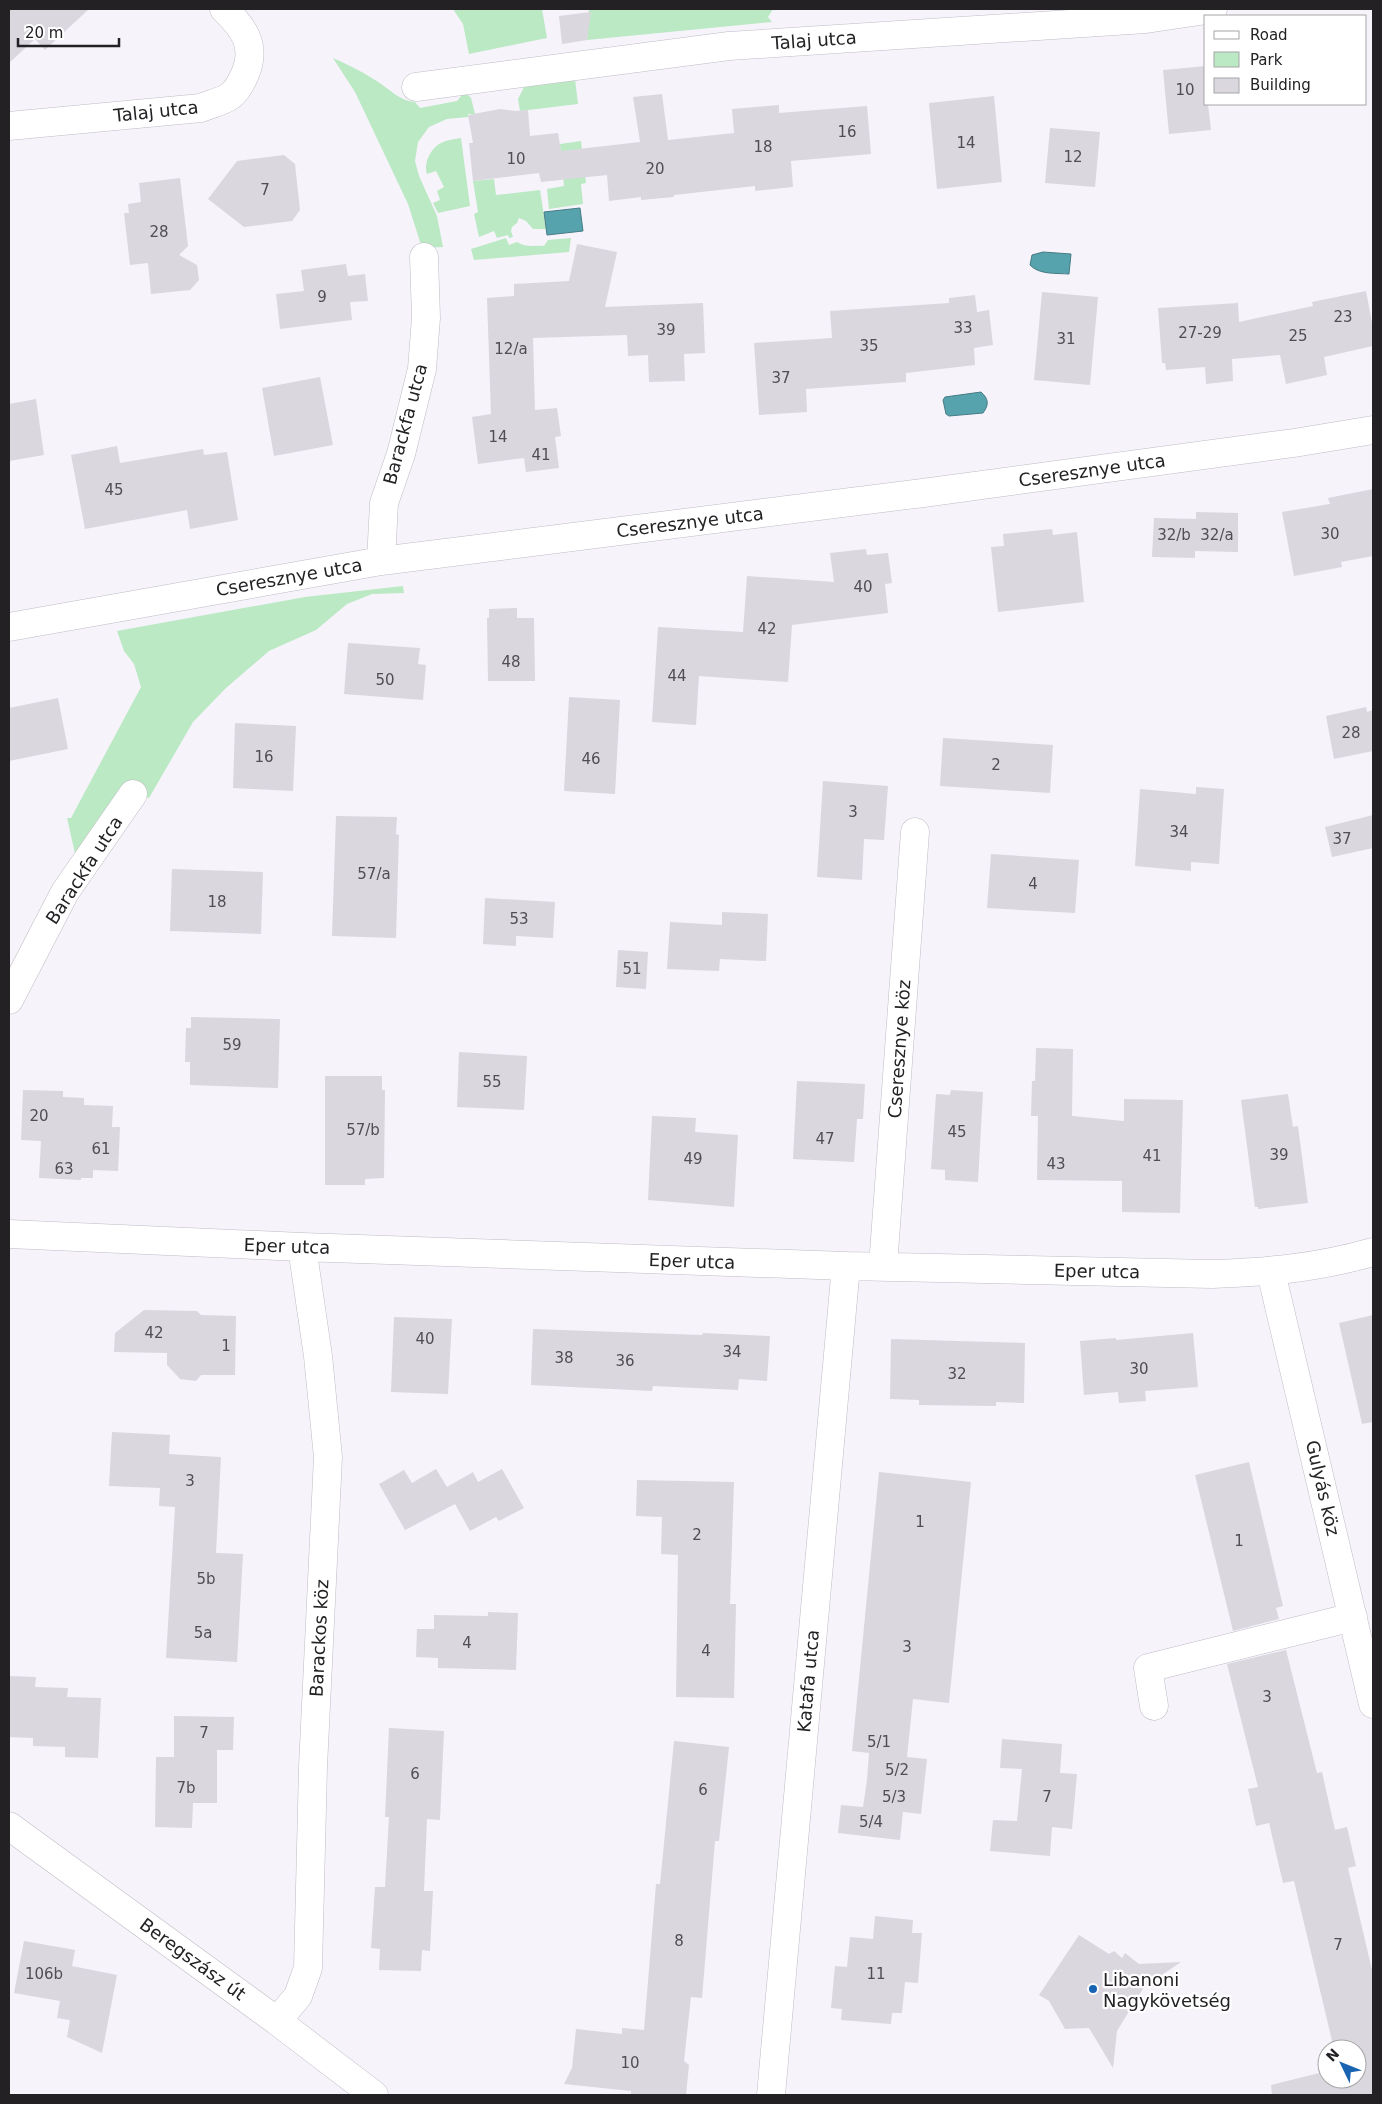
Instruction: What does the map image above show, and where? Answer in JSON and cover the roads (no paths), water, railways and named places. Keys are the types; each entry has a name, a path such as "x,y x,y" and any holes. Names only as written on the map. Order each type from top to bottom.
{"street":[{"name":"Talaj utca","path":"9,126 201,108 230,96 241,82 250,62 248,41 240,25 224,9"},
{"name":"Talaj utca","path":"416,87 729,46 1146,19 1213,9"},
{"name":"Barackfa utca","path":"381,561 384,502 401,454 422,369 426,318 424,257"},
{"name":"Cseresznye utca","path":"9,627 381,561 953,489 1284,445 1373,430"},
{"name":"Barackfa utca","path":"9,1000 65,892 133,794"},
{"name":"Cseresznye köz","path":"883,1266 915,832"},
{"name":"Eper utca","path":"9,1234 302,1247 846,1266 1212,1274 1271,1272 1333,1263 1373,1252"},
{"name":"Barackos köz","path":"277,2021 298,1996 308,1968 313,1777 328,1457 318,1356 302,1247"},
{"name":"Katafa utca","path":"771,2095 846,1266"},
{"name":"Gulyás köz","path":"1271,1272 1373,1704"},
{"path":"1154,1706 1148,1668 1353,1617"},
{"name":"Beregszász út","path":"9,1826 277,2021 360,2090"}],"water":[{"path":"580,208 583,231 547,235 544,212"},
{"path":"1043,252 1071,254 1069,274 1043,272 1030,265 1032,255"},
{"path":"981,392 986,397 987,402 983,413 949,416 946,414 943,400 945,397"}],"place":[{"name":"Libanoni Nagykövetség","path":"1093,1989"}]}
